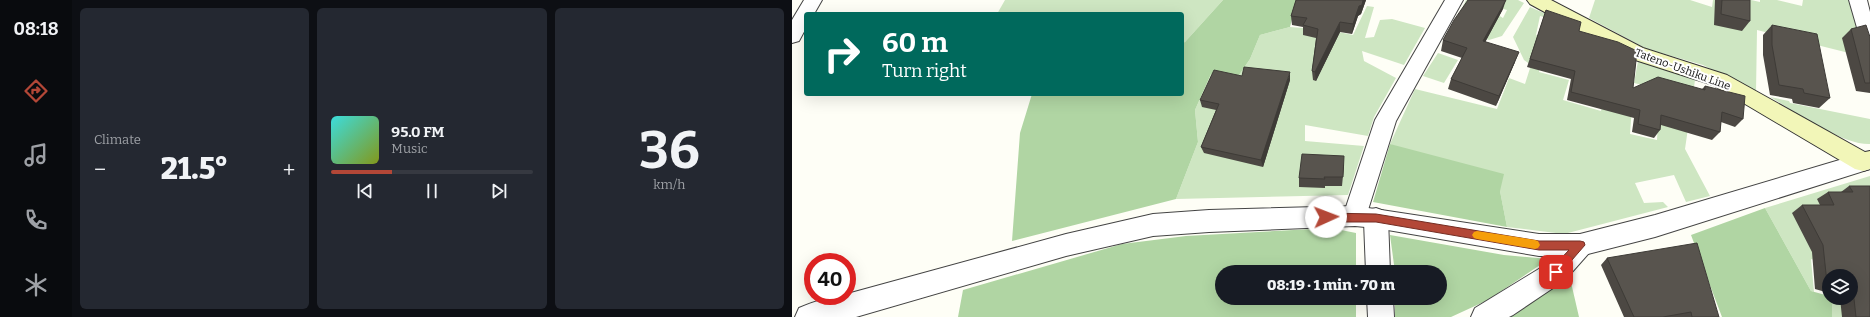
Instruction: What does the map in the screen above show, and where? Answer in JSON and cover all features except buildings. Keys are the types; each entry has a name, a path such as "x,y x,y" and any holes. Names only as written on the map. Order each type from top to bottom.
{"main road":[{"name":"Tateno-Ushiku Line","path":"1536,0 1636,52 1720,80 1866,161"}],"street":[{"path":"807,12 814,0"},
{"path":"1376,265 1365,217 1386,120 1454,0"},
{"path":"1858,0 1859,8 1870,38"},
{"path":"792,36 804,16"},
{"path":"808,317 877,300 1066,245 1153,225 1209,221 1365,217 1539,245 1580,245 1662,224 1866,161"},
{"path":"1484,317 1504,306 1556,272 1580,245"},
{"path":"1380,305 1381,317"}],"green space":[{"path":"1005,0 1223,0 1184,42 1184,12 998,12"},
{"path":"1223,0 1297,0 1290,27 1260,35 1250,59 1237,78 1211,74 1195,110 1198,142 1176,199 1012,241 1020,133 1031,96 1184,96 1185,42"},
{"path":"1316,0 1319,28 1353,35 1367,6 1374,7 1365,38 1374,37 1380,20 1392,19 1425,28 1404,65 1362,51 1364,61 1396,78 1374,117 1368,136 1305,125 1305,141 1364,146 1348,195 1176,199 1198,142 1195,110 1211,74 1237,78 1250,59 1260,35 1290,27 1316,29"},
{"path":"1466,0 1474,0 1503,18 1507,10 1500,8 1492,0 1518,0 1524,3 1502,36 1489,40 1453,26"},
{"path":"1595,0 1690,0 1712,7 1713,0 1751,0 1760,2 1760,0 1777,0 1802,6 1803,0 1849,0 1865,57 1757,30 1756,92 1703,65 1647,49 1589,18"},
{"path":"1530,7 1569,24 1540,16 1536,35 1556,40 1541,55 1539,72 1569,80 1563,100 1601,111 1605,87 1633,93 1630,134 1657,140 1658,122 1647,86 1634,83 1638,61 1695,80 1685,149 1710,196 1686,202 1674,175 1635,183 1644,203 1663,202 1668,207 1564,234 1507,227 1500,191 1390,144 1415,89 1497,109 1509,78 1525,84 1531,65 1524,60 1513,37"},
{"path":"1438,53 1458,60 1444,83 1423,76"},
{"path":"1770,97 1789,101 1790,103 1870,119 1870,144 1859,143 1833,133"},
{"path":"1390,144 1504,174 1500,191 1507,227 1373,202"},
{"path":"1870,176 1870,276 1858,273 1858,269 1846,269 1811,259 1814,292 1811,291 1765,208"},
{"path":"1765,208 1811,291 1822,294 1822,305 1832,305 1832,317 1722,317 1691,235"},
{"path":"1331,228 1356,233 1356,265 1215,265 1215,305 1356,305 1356,317 958,317 963,290 1122,244 1186,236"},
{"path":"1390,235 1504,255 1549,259 1488,300 1451,317 1395,317 1395,305 1447,305 1447,265 1394,265"},
{"path":"1570,278 1579,317 1506,317"},
{"path":"1858,304 1870,307 1842,306 1842,317 1832,317 1832,305 1858,305"}],"slow traffic":[{"path":"1477,235 1535,245"}],"route":[{"path":"1326,217 1355,216 1376,218 1539,245 1580,245 1556,272"}]}
